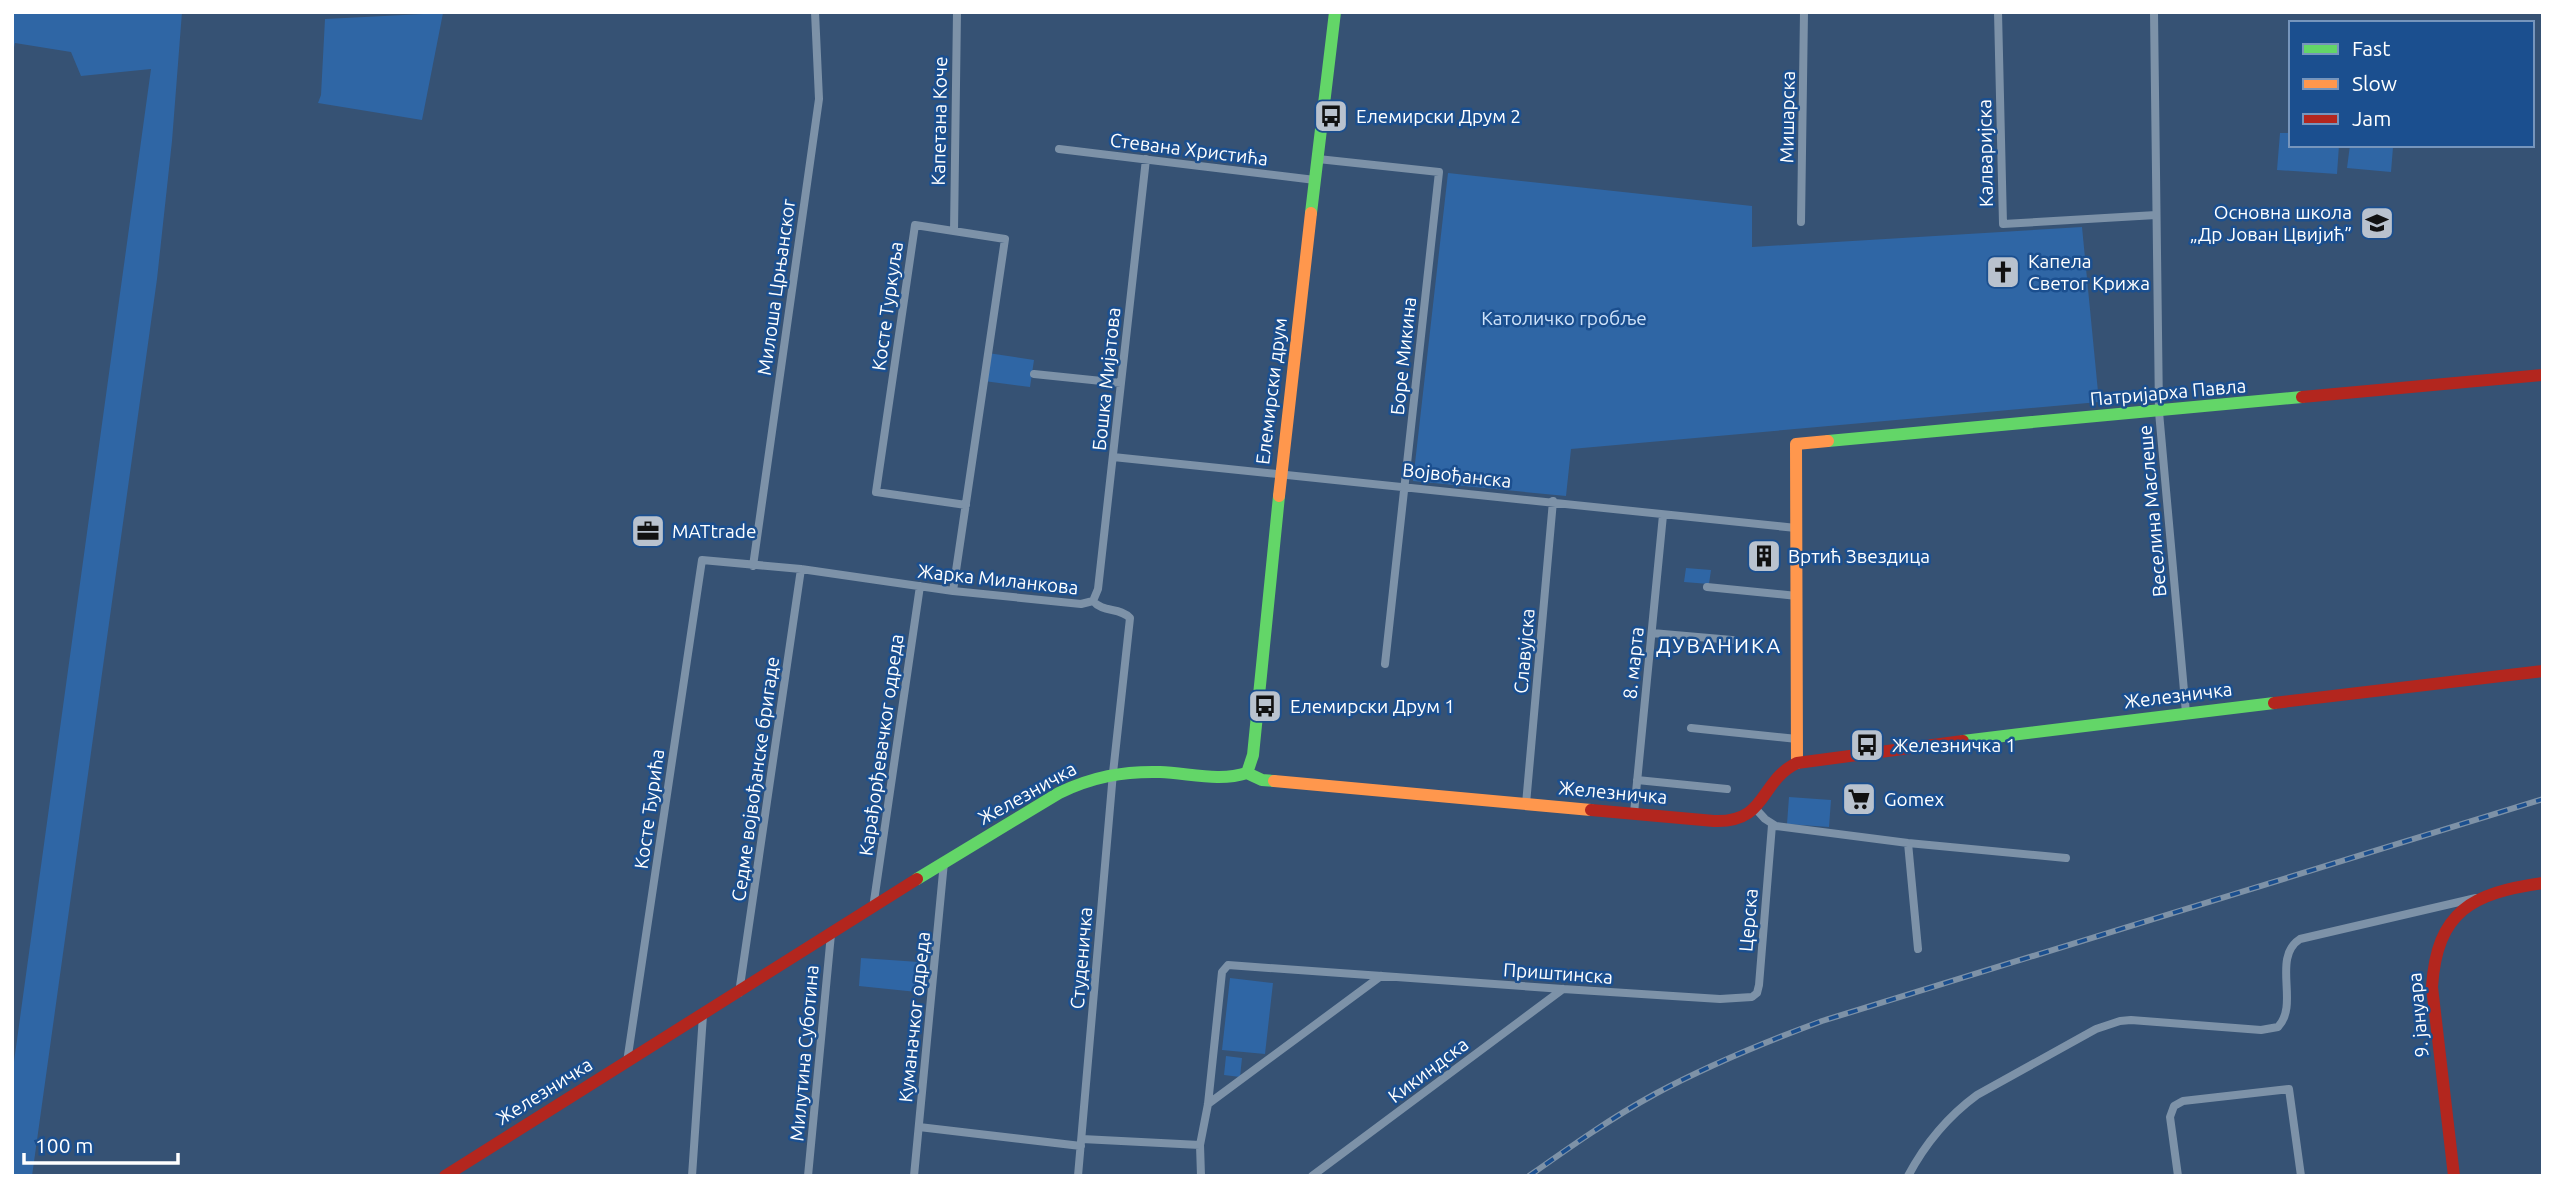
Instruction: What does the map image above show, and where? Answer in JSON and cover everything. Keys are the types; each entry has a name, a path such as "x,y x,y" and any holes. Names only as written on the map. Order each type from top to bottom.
{"street":[{"name":"Милоша Црњанског","path":"753,566 819,99 815,12"},
{"name":"Капетана Коче","path":"954,231 957,12"},
{"name":"Елемирски друм","path":"1247,773 1252,755 1281,473 1335,12"},
{"name":"Мишарска","path":"1801,222 1804,12"},
{"name":"Калваријска","path":"1998,12 2003,224 2156,215"},
{"name":"Веселина Маслеше","path":"2154,12 2159,412 2186,713"},
{"name":"Стевана Христића","path":"1059,149 1315,180"},
{"name":"Бошка Мијатова","path":"1093,601 1098,589 1146,159"},
{"name":"Боре Микина","path":"1318,159 1439,172 1385,664"},
{"name":"Косте Туркуља","path":"953,591 966,505 1005,239 915,225 876,492 966,505"},
{"path":"1034,374 1121,383"},
{"name":"Патријарха Павла","path":"1796,528 1796,444 2543,375"},
{"name":"Војвођанска","path":"1113,457 1405,485 1796,528"},
{"name":"Славујска","path":"1527,804 1553,501"},
{"name":"8. марта","path":"1634,813 1663,515"},
{"path":"1796,528 1797,763"},
{"name":"Жарка Миланкова","path":"702,560 801,569 953,591 1081,604 1093,601 1099,607 1121,612 1130,618 1113,774"},
{"name":"Косте Ђурића","path":"627,1062 702,560"},
{"name":"Седме војвођанске бригаде","path":"739,993 801,569"},
{"name":"Карађорђевачког одреда","path":"873,908 920,586"},
{"path":"1707,587 1797,596"},
{"path":"1652,633 1732,640"},
{"name":"Железничка","path":"446,1176 944,862 1059,793 1080,783 1113,774 1159,772 1231,778 1247,773 1262,780 1725,821 1749,815 1782,773 1797,763 2543,671"},
{"path":"1691,728 1797,739"},
{"name":"Студеничка","path":"1078,1176 1113,774"},
{"path":"1637,780 1727,789"},
{"path":"1755,808 1772,825 1908,843 2066,858"},
{"name":"Церска","path":"1733,999 1752,998 1759,985 1772,825"},
{"path":"1908,843 1919,949"},
{"name":"Куманачког одреда","path":"914,1176 944,862"},
{"name":"9. јануара","path":"2454,1176 2433,995 2432,962 2446,929 2476,898 2506,888 2543,883"},
{"path":"1908,1176 1933,1137 1976,1095 2096,1030 2131,1020 2261,1030 2278,1027 2285,1016 2287,955 2294,942 2476,898"},
{"name":"Милутина Суботина","path":"808,1176 831,934"},
{"name":"Приштинска","path":"1200,1145 1208,1104 1224,968 1233,965 1733,999"},
{"path":"1208,1104 1381,976"},
{"name":"Кикиндска","path":"1312,1176 1563,989"},
{"path":"692,1176 703,1015"},
{"path":"2178,1176 2170,1117 2174,1106 2183,1101 2289,1089 2301,1176"},
{"path":"919,1127 1081,1142 1200,1145 1201,1176"}],"green space":[{"path":"12,12 182,12 157,279 32,1176 12,1176 12,1076 151,69 81,76 71,52 15,43 12,56"},
{"path":"443,13 422,120 318,103 321,95 325,19"},
{"path":"2280,133 2289,133 2289,147 2339,147 2337,174 2277,170"},
{"path":"2350,147 2393,147 2391,172 2347,168"},
{"name":"Католичко гробље","path":"1448,173 1752,206 1752,247 2082,227 2099,402 1571,449 1566,496 1413,481"},
{"path":"988,353 1034,360 1030,387 984,381"},
{"path":"1686,568 1711,570 1709,584 1684,582"},
{"path":"1789,797 1831,800 1829,827 1787,824"},
{"path":"861,958 919,962 917,992 859,986"},
{"path":"1230,978 1273,983 1265,1054 1222,1050"},
{"path":"1226,1056 1242,1058 1240,1077 1224,1075"}],"railway":[{"path":"1529,1176 1655,1094 1737,1054 1822,1021 2543,799"}],"traffic: fast":[{"path":"1311,213 1335,12"},
{"path":"1828,441 2302,397"},
{"path":"1247,773 1253,755 1279,496"},
{"path":"1963,741 2274,703"},
{"path":"917,879 1059,793 1096,779 1120,774 1160,772 1215,777 1247,773 1262,780 1274,781"}],"traffic: slow":[{"path":"1279,496 1311,213"},
{"path":"1797,763 1796,444 1828,441"},
{"path":"1274,781 1591,810"}],"traffic: jam":[{"path":"2302,397 2543,375"},
{"path":"2274,703 2543,671"},
{"path":"1591,810 1714,821 1732,820 1754,808 1776,780 1797,763 1963,741"},
{"path":"445,1176 917,879"},
{"path":"2454,1176 2432,987 2441,940 2463,910 2478,900 2518,887 2543,883"}],"place":[{"name":"Елемирски Друм 2","path":"1331,116"},
{"name":"Основна школа „Др Јован Цвијић”","path":"2377,223"},
{"name":"Капела Светог Крижа","path":"2003,272"},
{"name":"MATtrade","path":"648,531"},
{"name":"Вртић Звездица","path":"1764,556"},
{"name":"Елемирски Друм 1","path":"1265,706"},
{"name":"Железничка 1","path":"1867,745"},
{"name":"Gomex","path":"1859,799"}],"district":[{"name":"ДУВАНИКА","path":"1719,646"}]}
